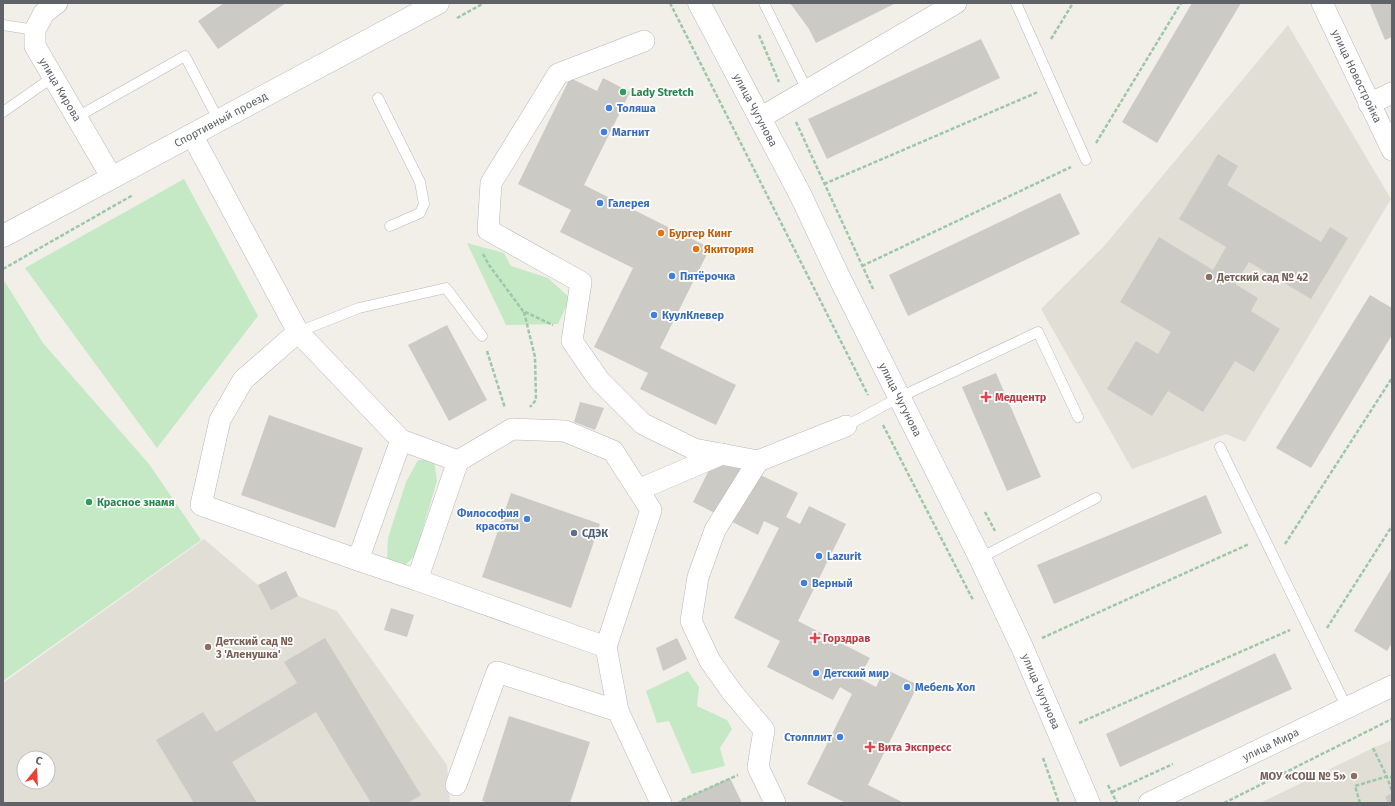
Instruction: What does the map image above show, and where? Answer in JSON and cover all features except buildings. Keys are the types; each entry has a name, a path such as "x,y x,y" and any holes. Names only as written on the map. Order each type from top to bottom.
{"main road":[{"name":"Спортивный проезд","path":"3,236 438,3"},
{"name":"улица Чугунова","path":"699,3 800,194 839,277 980,558 1022,647 1089,803"}],"street":[{"path":"35,30 44,13 57,3"},
{"path":"760,118 956,3"},
{"name":"улица Новостройка","path":"1322,3 1392,150"},
{"name":"улица Кирова","path":"35,30 35,46 112,178"},
{"path":"644,41 558,74 491,183 488,230 581,282 572,341 599,380 643,424 694,449 758,461 846,426"},
{"path":"1369,104 1392,93"},
{"path":"192,136 298,332 401,440 458,461"},
{"path":"298,332 243,380 220,420 201,505 606,646"},
{"path":"417,580 458,461 512,429 565,431 613,451 651,510 606,646 618,711 661,803"},
{"path":"358,560 401,440"},
{"path":"638,490 722,454"},
{"path":"758,461 716,530 698,577 691,621 710,661 732,692 764,730 758,766 775,803"},
{"path":"456,785 496,672 618,711"},
{"name":"улица Мира","path":"1149,803 1392,686"}],"lane":[{"path":"764,3 807,90"},
{"path":"1016,3 1086,160"},
{"path":"3,25 35,30"},
{"path":"77,117 185,56 218,121"},
{"path":"3,112 53,77"},
{"path":"378,98 420,182 424,204 420,212 390,226"},
{"path":"298,332 358,308 446,288 482,336"},
{"path":"846,426 900,396 1038,332 1078,417"},
{"path":"1220,447 1347,708"},
{"path":"980,558 1096,498"}],"path":[{"path":"1040,57 1073,3"},
{"path":"839,277 1086,160 1181,3"},
{"path":"800,194 1054,86"},
{"path":"488,230 479,246 489,265 524,312 535,357 536,400 512,429"},
{"path":"524,312 556,327"},
{"path":"482,336 512,429"},
{"path":"1275,560 1392,378"},
{"path":"1316,645 1392,526"},
{"path":"1022,647 1264,538"},
{"path":"1058,732 1305,623"},
{"path":"1224,803 1392,719"},
{"path":"1373,748 1392,791"},
{"path":"675,803 758,766"},
{"path":"1360,803 1355,786 1392,777"}],"shaded area":[{"name":"Детский сад № 42","path":"1288,25 1391,199 1245,442 1226,434 1132,469 1041,309 1105,245"},
{"name":"Детский сад № 3 'Аленушка'","path":"204,539 258,585 286,571 298,596 337,611 447,765 450,803 3,803 3,683"},
{"name":"МОУ «СОШ № 5»","path":"1392,740 1392,803 1260,803 1373,748"}],"green space":[{"path":"184,179 258,316 157,448 25,268"},
{"path":"467,243 504,253 511,266 548,278 570,298 558,324 506,325"},
{"name":"Красное знамя","path":"5,282 43,343 149,464 201,540 3,681 3,283"},
{"path":"418,460 434,460 437,481 415,555 403,568 387,563 388,538 406,482"},
{"path":"688,671 699,687 697,706 727,720 732,729 720,748 725,766 692,774 669,721 657,723 646,691"}],"place":[{"name":"Lady Stretch","path":"623,92"},
{"name":"Толяша","path":"609,108"},
{"name":"Магнит","path":"604,132"},
{"name":"Галерея","path":"600,203"},
{"name":"Бургер Кинг","path":"661,233"},
{"name":"Якитория","path":"696,249"},
{"name":"Пятёрочка","path":"672,276"},
{"name":"Детский сад № 42","path":"1209,277"},
{"name":"КуулКлевер","path":"654,315"},
{"name":"Медцентр","path":"986,397"},
{"name":"Красное знамя","path":"89,502"},
{"name":"Философия красоты","path":"527,519"},
{"name":"СДЭК","path":"574,533"},
{"name":"Lazurit","path":"819,556"},
{"name":"Верный","path":"804,583"},
{"name":"Горздрав","path":"815,638"},
{"name":"Детский сад № 3 'Аленушка'","path":"208,647"},
{"name":"Детский мир","path":"816,673"},
{"name":"Мебель Хол","path":"907,687"},
{"name":"Столплит","path":"840,737"},
{"name":"Вита Экспресс","path":"870,747"},
{"name":"МОУ «СОШ № 5»","path":"1354,776"}]}
